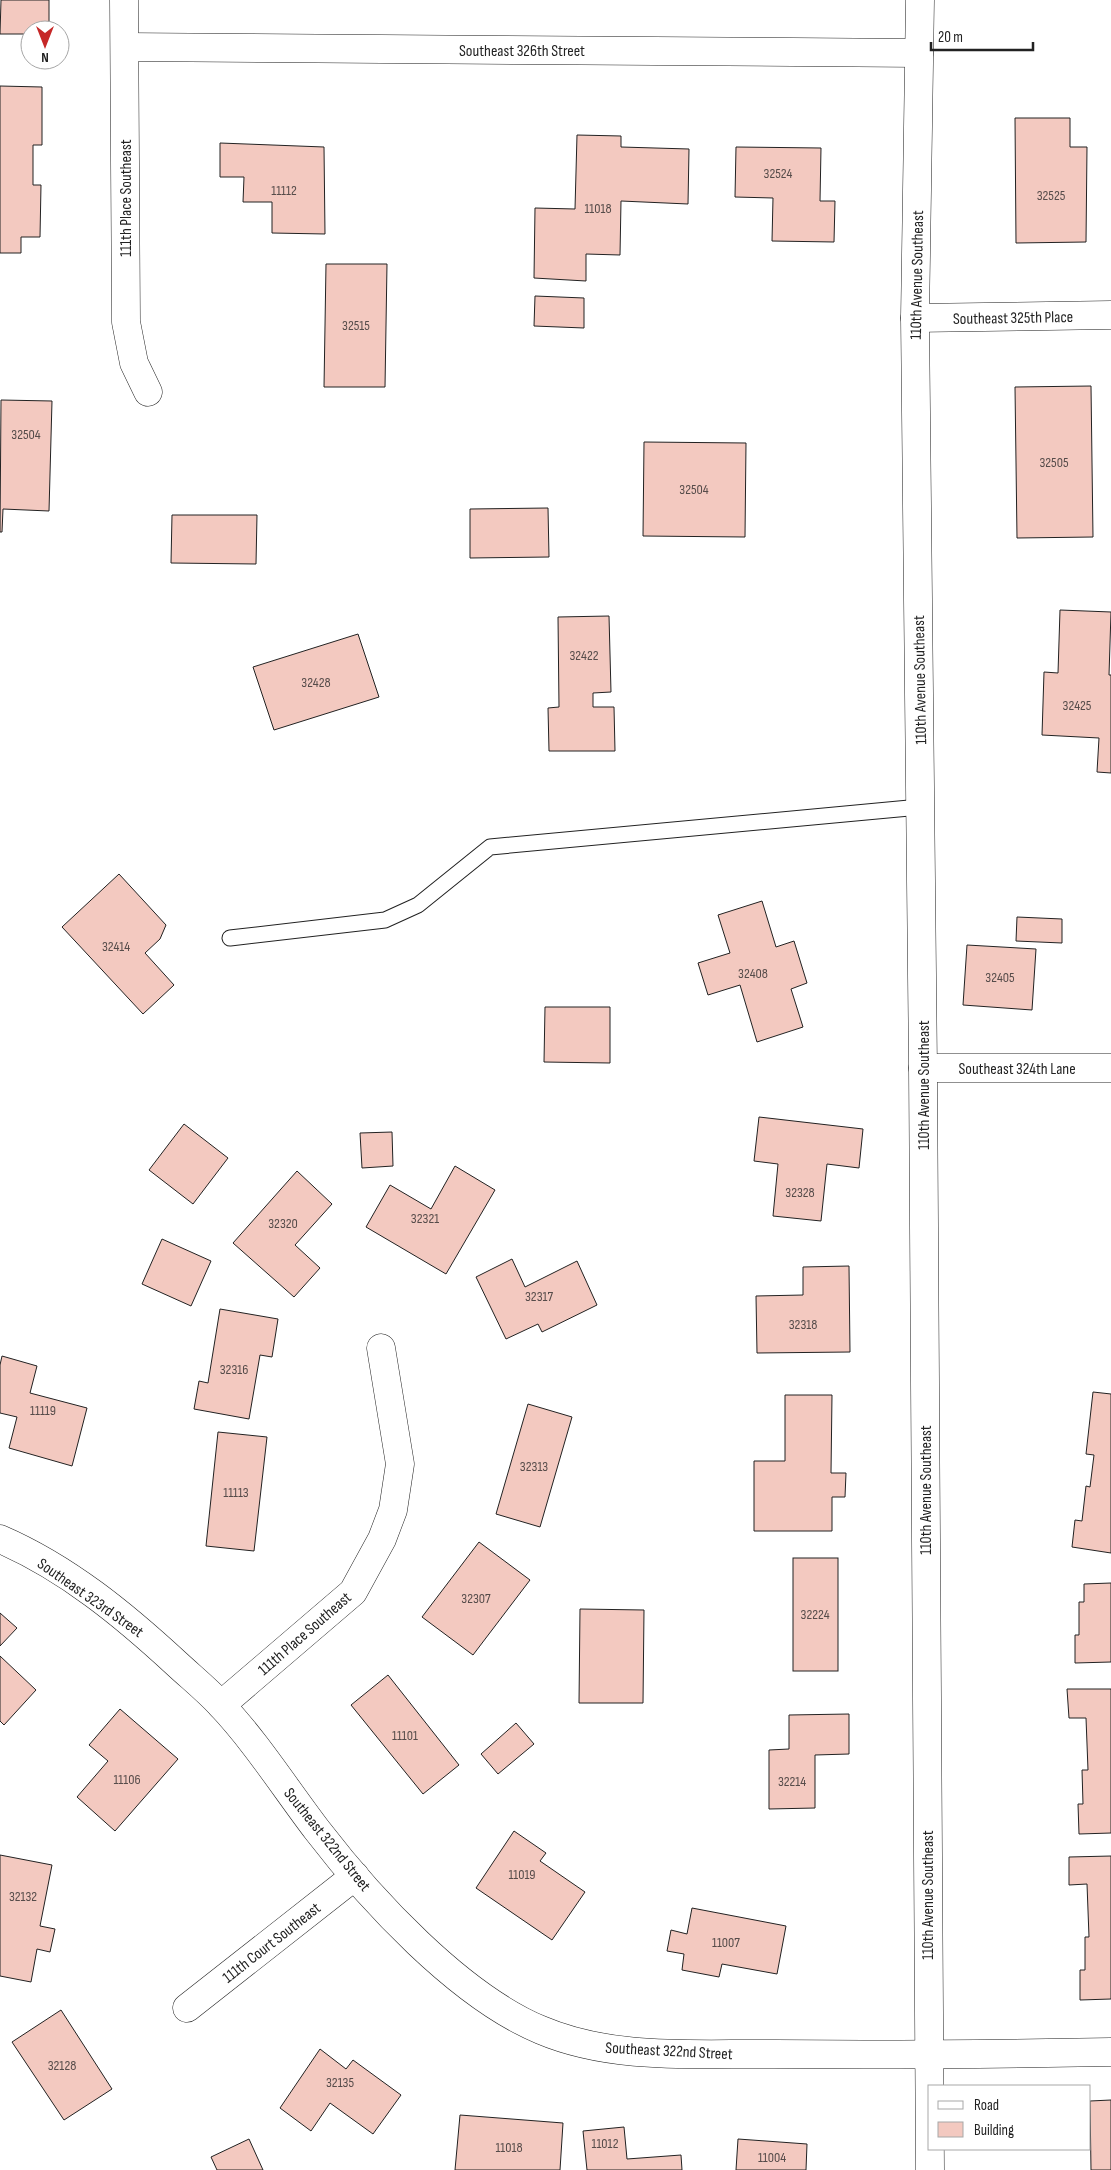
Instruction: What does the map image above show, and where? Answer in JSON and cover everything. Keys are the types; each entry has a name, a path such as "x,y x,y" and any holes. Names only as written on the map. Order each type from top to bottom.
{"street":[{"name":"111th Place Southeast","path":"124,0 126,322 134,363 148,392"},
{"name":"110th Avenue Southeast","path":"920,0 915,318 923,1068 929,2085"},
{"name":"Southeast 326th Street","path":"125,47 919,52"},
{"name":"Southeast 325th Place","path":"915,318 1111,315"},
{"name":"Southeast 324th Lane","path":"923,1068 1111,1068"},
{"name":"111th Place Southeast","path":"221,1704 353,1592 382,1539 394,1510 400,1464 381,1348"},
{"name":"Southeast 323rd Street","path":"0,1539 51,1566 132,1623 221,1704"},
{"name":"Southeast 322nd Street","path":"221,1704 355,1876 397,1922 446,1968 493,2003 539,2029 572,2041 600,2048 656,2053 928,2056 1111,2052"},
{"name":"111th Court Southeast","path":"187,2008 355,1876"},
{"name":"110th Avenue Southeast","path":"930,2150 930,2170"}],"lane":[{"path":"230,938 385,920 418,905 490,847 920,807"}],"building":[{"path":"1,0 49,0 49,20 20,20 20,34 0,34"},
{"path":"0,86 42,87 42,145 33,145 33,185 41,185 40,237 21,237 21,253 0,253"},
{"path":"1015,118 1070,118 1070,147 1087,147 1086,242 1016,243"},
{"path":"577,135 621,136 621,147 689,149 688,204 621,201 620,255 586,254 586,281 534,278 535,208 575,209"},
{"path":"220,143 324,147 325,234 272,233 272,202 243,202 244,177 220,177"},
{"path":"736,147 821,148 820,201 835,201 834,242 772,241 773,198 735,197"},
{"path":"326,264 387,264 385,387 324,387"},
{"path":"535,296 584,298 584,328 534,326"},
{"path":"1091,386 1093,537 1017,538 1015,387"},
{"path":"1,400 52,401 49,511 3,509 2,532 0,532"},
{"path":"644,442 746,443 745,537 643,536"},
{"path":"548,508 549,557 470,558 470,509"},
{"path":"172,515 257,515 256,564 171,563"},
{"path":"1060,610 1111,612 1109,675 1111,675 1111,773 1097,772 1099,738 1042,735 1044,672 1058,673"},
{"path":"609,616 611,692 593,693 593,707 614,707 615,751 549,751 548,708 559,707 558,617"},
{"path":"358,634 379,697 274,730 253,667"},
{"path":"119,874 166,925 160,939 145,953 174,985 143,1014 62,927"},
{"path":"762,901 776,947 794,941 807,983 791,989 803,1027 757,1042 740,985 708,995 698,963 730,953 718,915"},
{"path":"1017,917 1062,919 1062,943 1016,941"},
{"path":"967,945 1036,949 1032,1010 963,1005"},
{"path":"545,1007 610,1007 610,1063 544,1062"},
{"path":"759,1117 863,1129 859,1168 827,1164 821,1221 773,1216 778,1164 754,1161"},
{"path":"184,1124 228,1158 193,1204 149,1170"},
{"path":"392,1132 393,1166 362,1168 360,1133"},
{"path":"455,1166 495,1190 446,1274 366,1227 390,1185 431,1209"},
{"path":"297,1171 332,1204 295,1245 320,1268 294,1297 233,1243"},
{"path":"162,1239 211,1261 191,1306 142,1284"},
{"path":"512,1259 525,1287 577,1261 597,1305 542,1332 538,1324 506,1339 476,1277"},
{"path":"849,1266 850,1352 757,1353 756,1296 803,1295 803,1267"},
{"path":"220,1309 278,1319 272,1357 260,1355 249,1419 194,1409 199,1381 208,1383"},
{"path":"2,1356 37,1366 30,1393 87,1408 72,1466 9,1448 17,1417 0,1413 0,1365"},
{"path":"1093,1392 1111,1394 1111,1553 1072,1547 1075,1520 1082,1521 1086,1486 1090,1487 1094,1455 1086,1454"},
{"path":"785,1395 832,1395 831,1473 846,1473 845,1497 832,1497 832,1531 754,1531 754,1461 785,1461"},
{"path":"528,1404 572,1417 540,1527 496,1514"},
{"path":"218,1432 267,1437 254,1551 206,1546"},
{"path":"479,1542 530,1580 473,1655 422,1617"},
{"path":"793,1558 838,1558 838,1671 793,1671"},
{"path":"1111,1583 1111,1662 1075,1663 1075,1635 1079,1635 1079,1602 1084,1602 1084,1584"},
{"path":"580,1609 644,1610 643,1703 579,1703"},
{"path":"0,1613 17,1628 0,1646"},
{"path":"0,1656 36,1690 4,1725 0,1721"},
{"path":"388,1675 459,1765 423,1794 351,1705"},
{"path":"1067,1689 1111,1689 1111,1833 1079,1834 1078,1804 1083,1804 1082,1770 1088,1770 1086,1718 1069,1718"},
{"path":"120,1709 178,1759 115,1831 77,1797 108,1761 89,1745"},
{"path":"849,1714 849,1754 815,1755 815,1808 769,1809 769,1750 789,1749 789,1715"},
{"path":"516,1723 534,1744 498,1774 481,1754"},
{"path":"514,1831 546,1853 540,1861 585,1892 552,1940 476,1888"},
{"path":"0,1855 52,1865 40,1926 55,1929 50,1952 37,1949 31,1982 0,1976"},
{"path":"1111,1856 1111,1999 1080,2000 1080,1970 1085,1970 1085,1937 1089,1937 1087,1884 1069,1885 1069,1857"},
{"path":"692,1908 786,1926 777,1974 722,1964 719,1977 682,1970 684,1954 667,1951 671,1930 687,1934"},
{"path":"61,2010 112,2089 64,2120 12,2042"},
{"path":"320,2049 346,2069 353,2060 401,2095 373,2134 330,2103 311,2131 280,2108"},
{"path":"1111,2100 1111,2170 1091,2170 1091,2101"},
{"path":"460,2115 563,2123 560,2170 455,2170"},
{"path":"624,2127 627,2159 681,2155 682,2170 587,2170 583,2131"},
{"path":"249,2139 263,2170 217,2170 211,2157"},
{"path":"738,2139 807,2144 806,2170 736,2170"}]}
